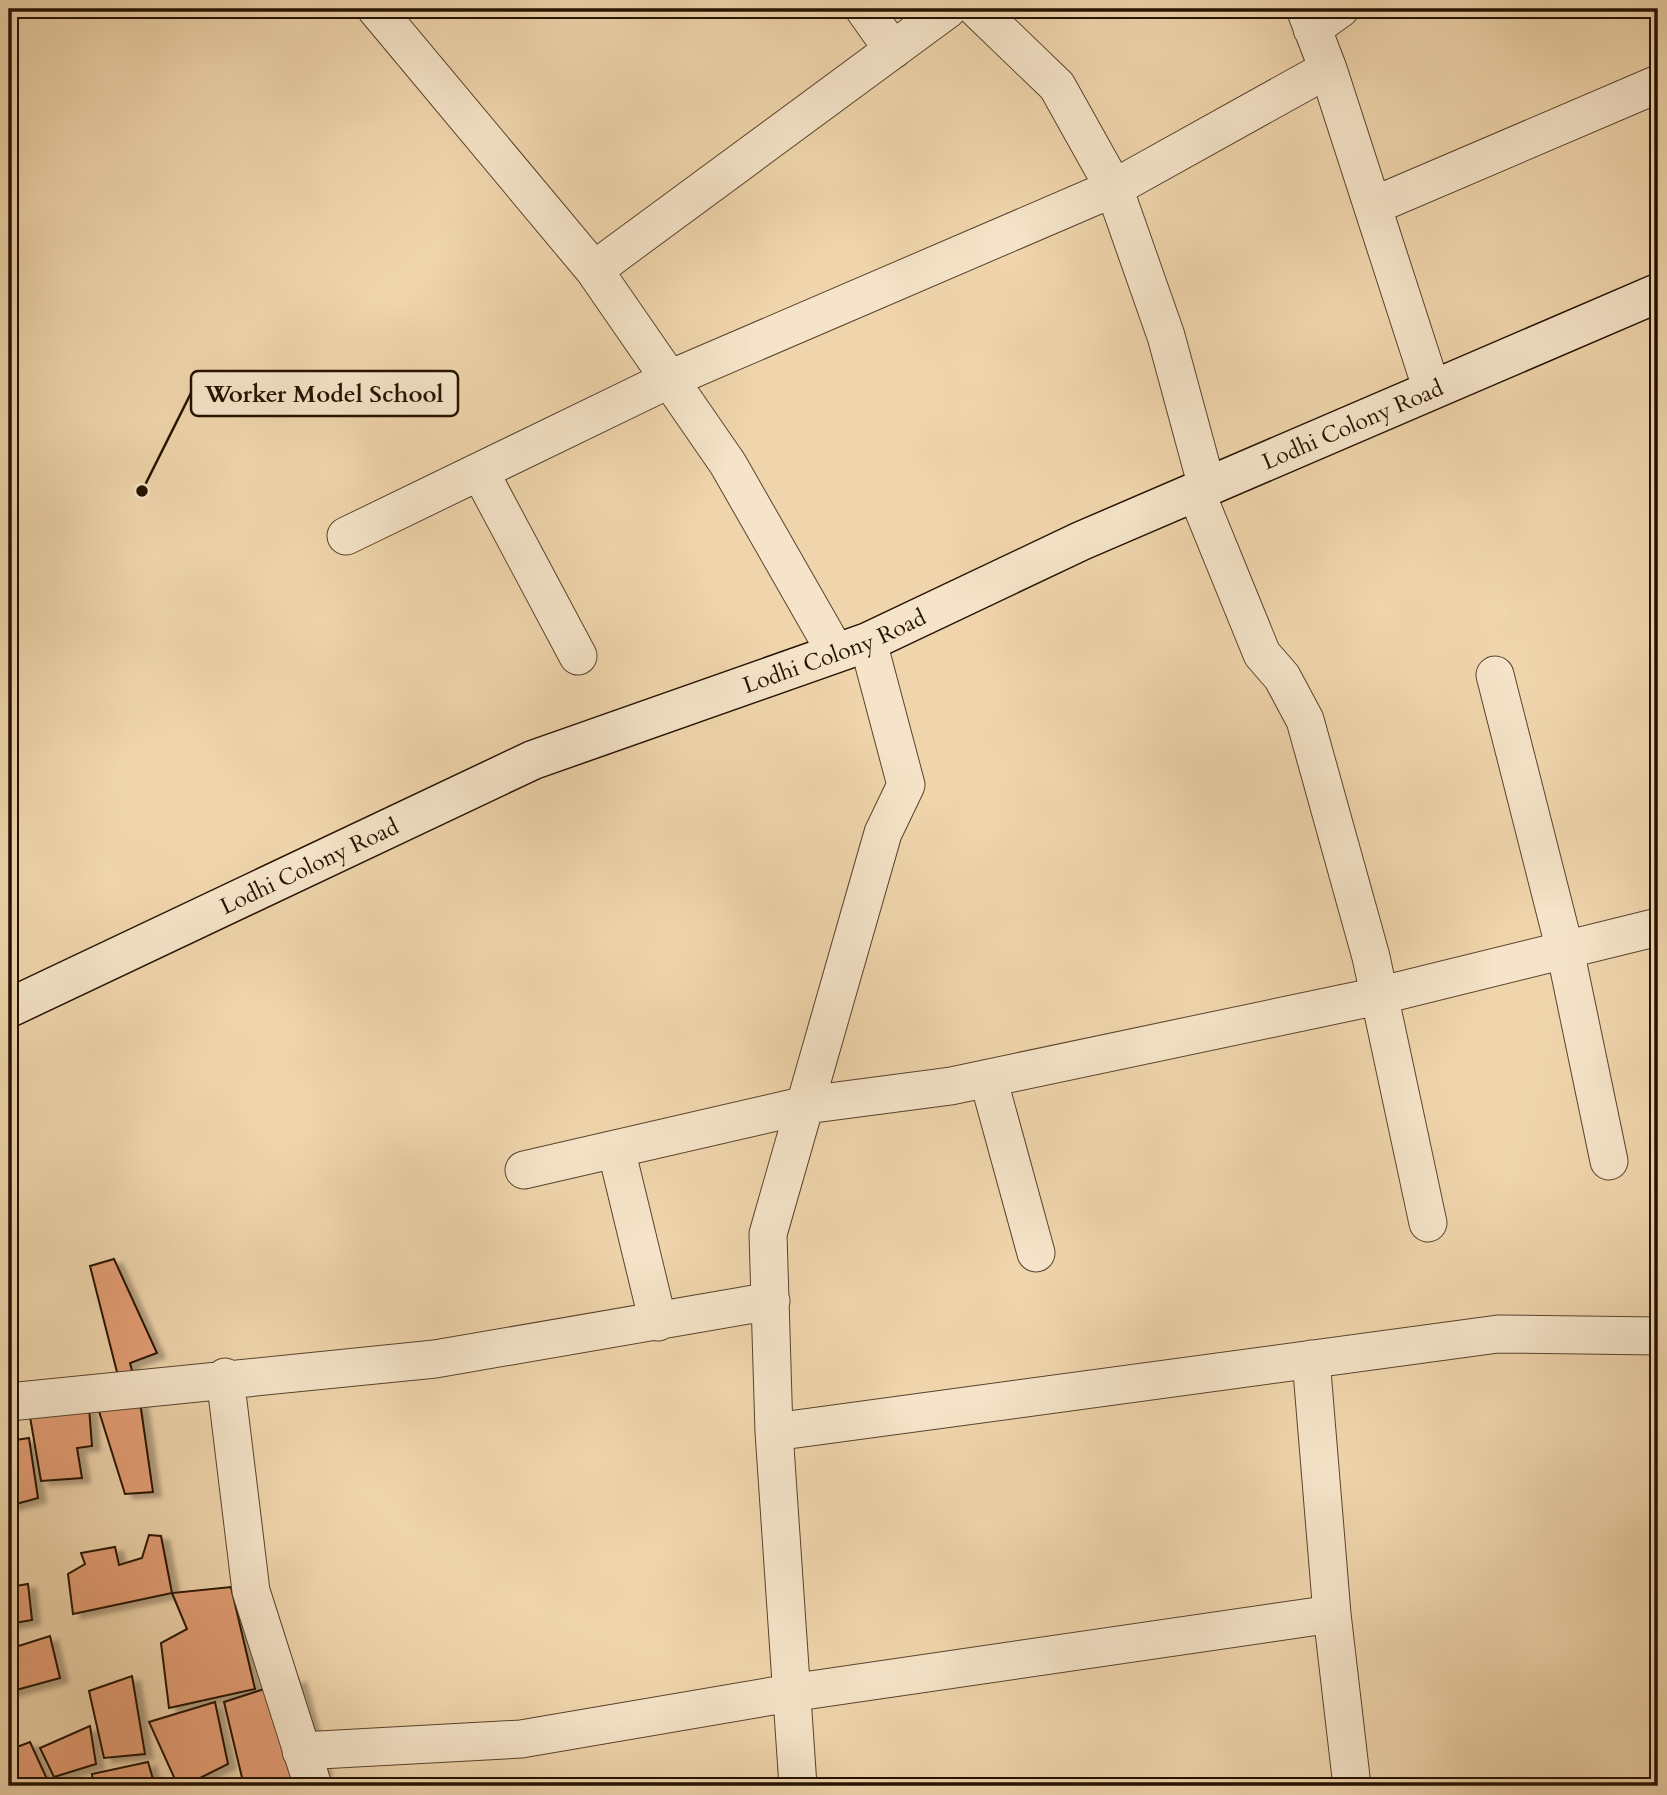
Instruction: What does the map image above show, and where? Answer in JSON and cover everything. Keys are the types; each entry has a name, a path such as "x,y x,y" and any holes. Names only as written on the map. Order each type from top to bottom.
{"main road":[{"name":"Lodhi Colony Road","path":"9,1008 533,760 852,647 1081,541 1658,293"}],"street":[{"path":"376,9 594,270 670,379 852,647 906,785 883,833 768,1234 774,1432 798,1786"},
{"path":"864,9 892,50"},
{"path":"594,270 948,9"},
{"path":"977,9 1057,86 1114,188 1166,336 1201,489 1262,654 1282,677 1306,720 1371,957 1428,1223"},
{"path":"1319,15 1328,69 1432,390"},
{"path":"346,536 670,379 1114,188 1328,69"},
{"path":"1373,206 1658,84"},
{"path":"480,472 578,656"},
{"path":"1495,675 1565,950 1609,1161"},
{"path":"524,1170 806,1105 988,1078 1378,996 1658,927"},
{"path":"988,1078 1036,1253"},
{"path":"616,1149 657,1322"},
{"path":"9,1402 225,1377 435,1359 771,1301"},
{"path":"774,1432 1498,1334 1658,1336"},
{"path":"1311,1359 1332,1614 1352,1786"},
{"path":"225,1377 251,1591 313,1786"},
{"path":"302,1751 521,1739 790,1693 1332,1614"}],"building":[{"path":"114,1259 157,1353 130,1363 134,1378 119,1380 90,1266"},
{"path":"140,1402 153,1492 125,1494 97,1405"},
{"path":"89,1407 92,1446 77,1448 82,1478 41,1481 29,1411"},
{"path":"29,1438 38,1498 9,1506 9,1441"},
{"path":"149,1535 161,1536 172,1593 73,1614 68,1574 85,1564 81,1553 115,1547 119,1565 142,1558"},
{"path":"28,1584 32,1620 9,1624 9,1587"},
{"path":"231,1587 255,1689 169,1708 161,1643 187,1629 172,1593"},
{"path":"50,1636 60,1678 9,1692 9,1649"},
{"path":"132,1676 145,1754 104,1758 89,1691"},
{"path":"298,1678 324,1772 287,1786 244,1786 224,1702"},
{"path":"215,1702 228,1764 184,1786 178,1786 149,1722"},
{"path":"90,1726 96,1764 54,1777 40,1748"},
{"path":"30,1742 47,1779 36,1786 11,1786 9,1750"},
{"path":"148,1762 155,1786 93,1786 92,1774"}],"place":[{"name":"Worker Model School","path":"142,491"}]}
